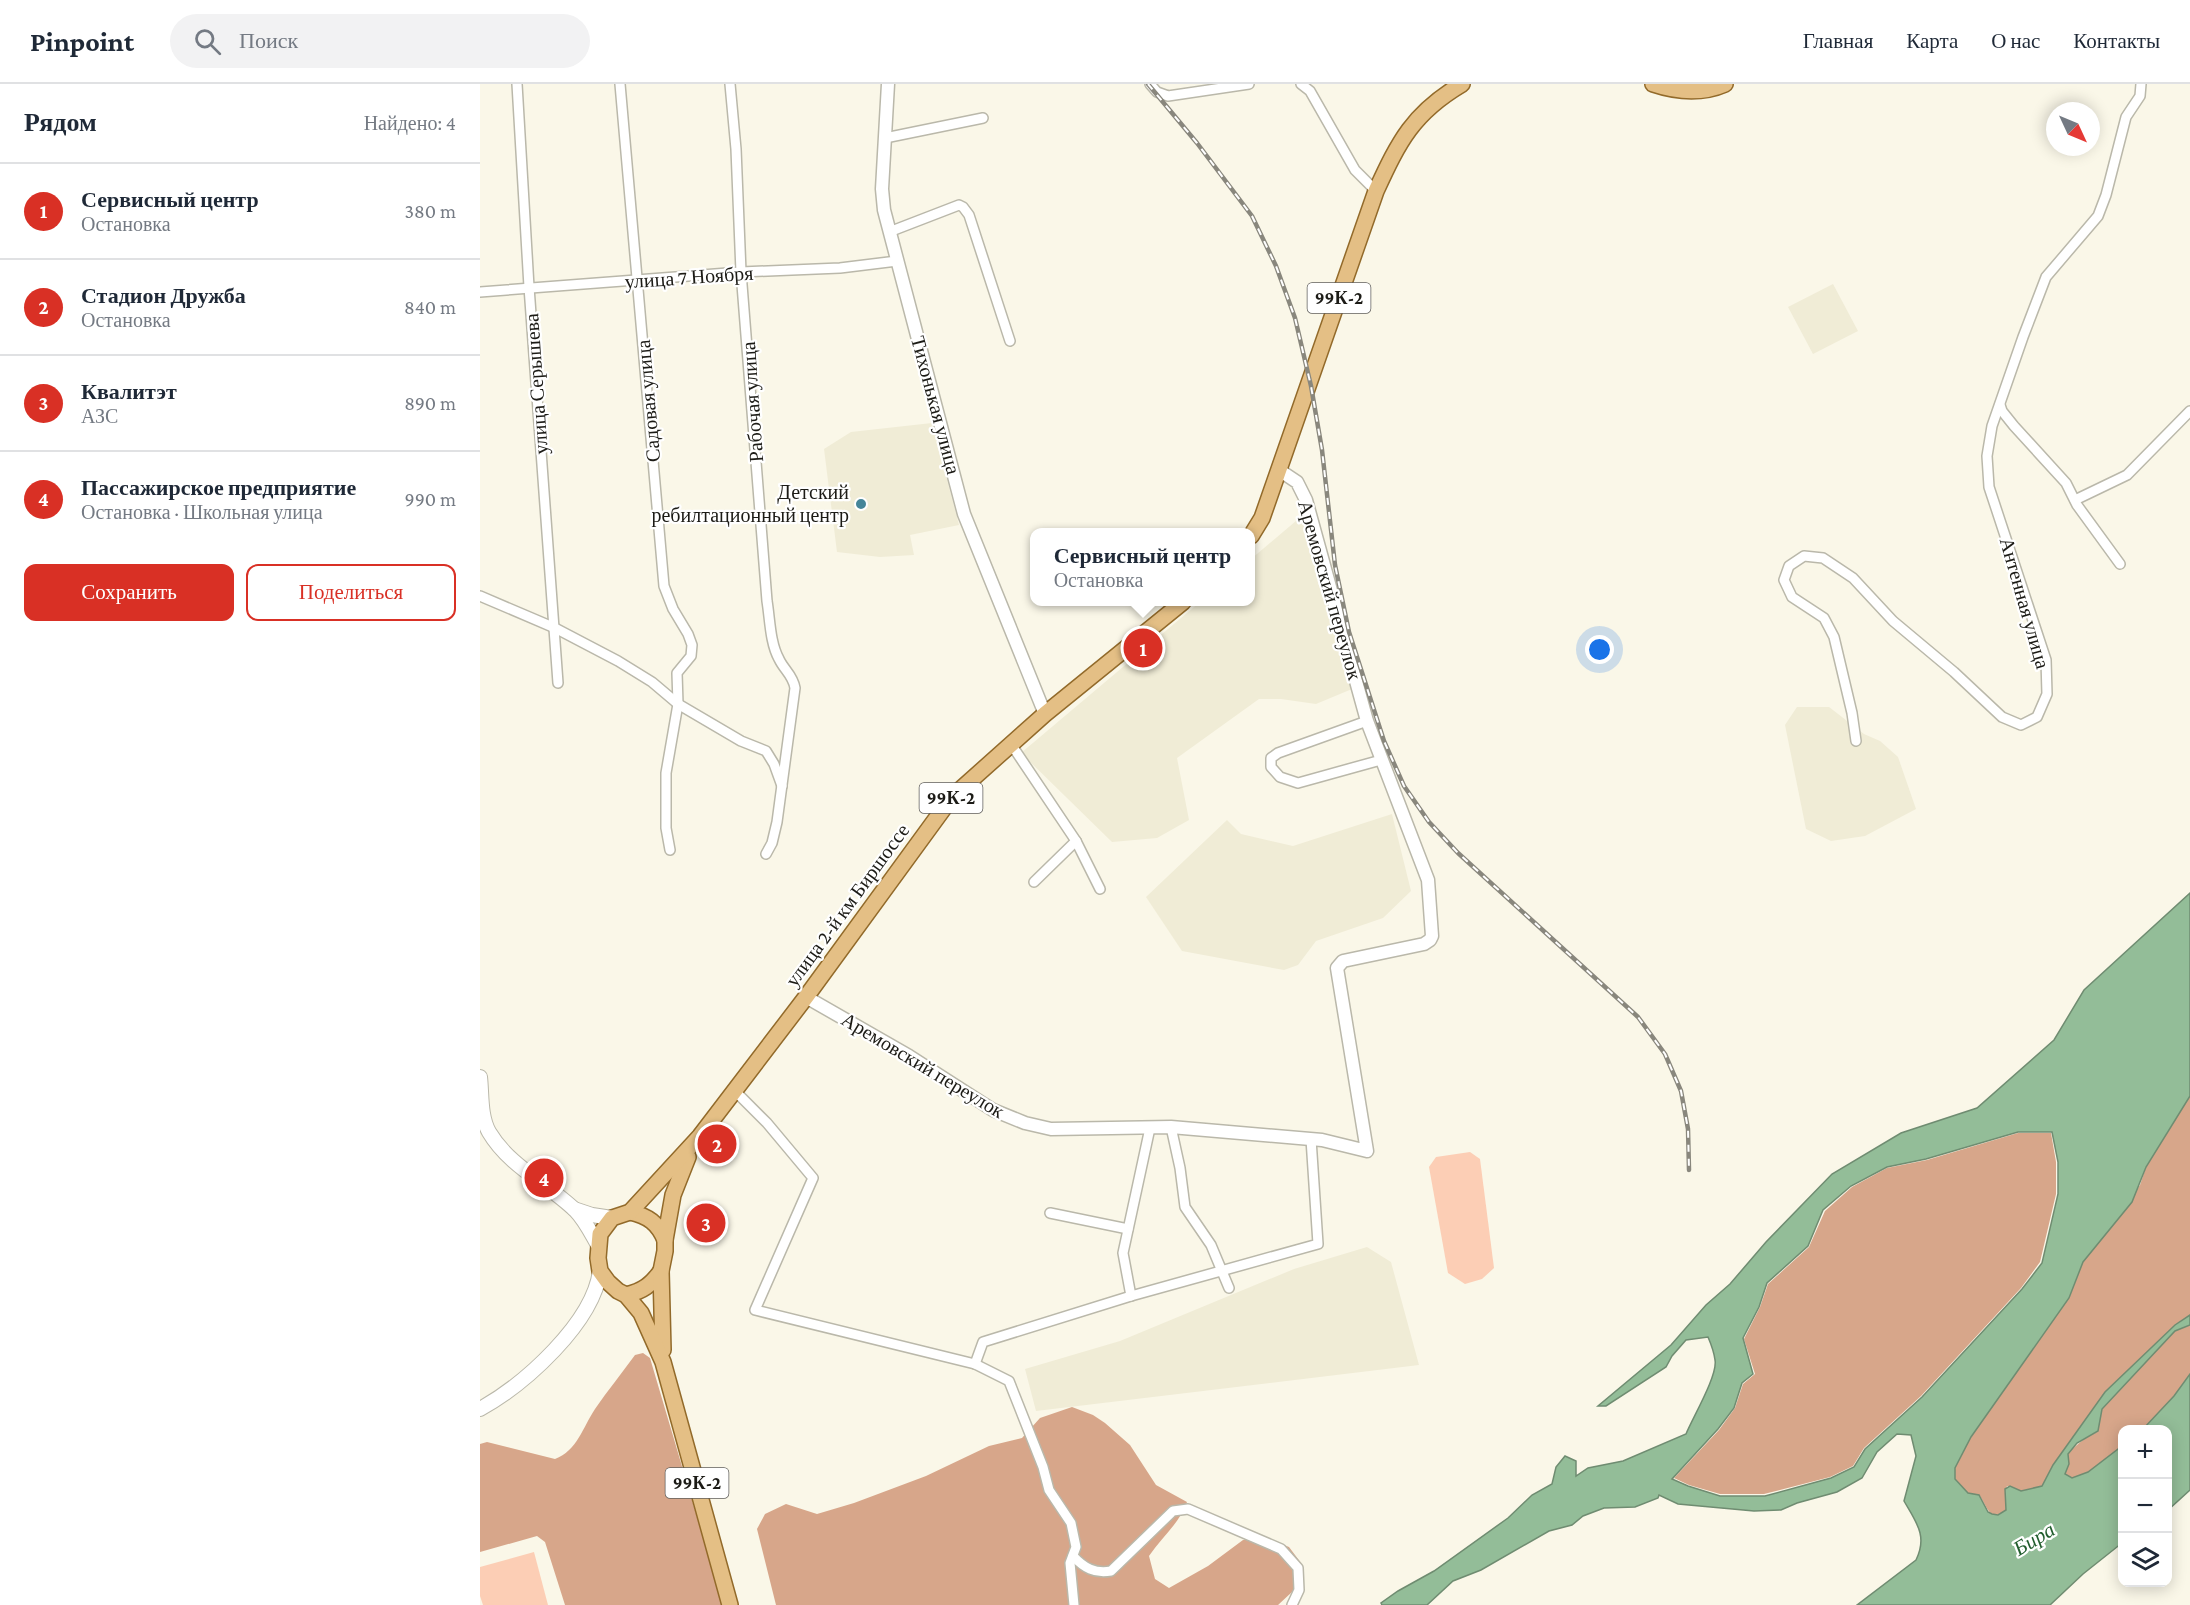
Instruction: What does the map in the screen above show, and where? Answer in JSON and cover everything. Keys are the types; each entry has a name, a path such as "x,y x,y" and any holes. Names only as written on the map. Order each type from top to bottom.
{"main road":[{"name":"99К-2","path":"1255,529 1262,518 1376,191 1396,146 1419,115 1462,84"},
{"path":"1653,84 1678,90 1697,91 1725,84"},
{"name":"улица 2-й км Биршоссе","path":"700,1136 806,997 952,797 1045,714 1179,606"},
{"path":"480,1077 485,1120 489,1131 502,1148 527,1172 574,1209 598,1245"},
{"name":"99К-2","path":"612,1218 630,1212 700,1136"},
{"name":"99К-2","path":"663,1362 661,1271 665,1251 664,1240 673,1195 684,1164 700,1136"},
{"path":"480,1409 503,1397 546,1360 590,1304 596,1290 600,1270 598,1245 600,1234 612,1218 574,1209"},
{"path":"630,1212 642,1215 656,1223 664,1240"},
{"name":"99К-2","path":"600,1270 604,1278 641,1313 663,1362 730,1605"},
{"path":"590,1304 611,1292 622,1293 645,1289 661,1271"}],"street":[{"name":"улица Серышева","path":"517,84 529,287 558,683"},
{"name":"Садовая улица","path":"620,84 664,586 692,645 691,657 677,673 678,704 666,773 666,828 670,850"},
{"name":"Рабочая улица","path":"730,84 736,149 741,272 767,601 779,660 793,678 795,688 777,822 772,843 765,854"},
{"name":"Тихонькая улица","path":"888,84 882,189 889,232 964,514 1045,714"},
{"path":"1150,84 1157,92 1168,96 1249,84"},
{"path":"1301,84 1310,91 1355,170 1376,191"},
{"name":"Антенная улица","path":"1856,741 1852,713 1834,637 1824,618 1792,597 1784,580 1789,566 1804,556 1823,558 1853,578 1893,621 1954,672 2002,717 2021,725 2037,717 2047,694 2046,660 1989,487 1986,456 1992,426 2046,277 2098,216 2106,195 2126,117 2140,96 2141,84"},
{"path":"885,138 983,118"},
{"path":"889,232 959,205 963,207 969,215 1010,341"},
{"name":"улица 7 Ноября","path":"480,291 741,272 840,268 897,261"},
{"path":"2000,405 2014,426 2066,483 2075,500 2120,564"},
{"path":"2075,500 2127,475 2190,411"},
{"name":"Аремовский переулок","path":"806,997 909,1056 993,1110 1025,1123 1051,1129 1171,1127 1311,1139 1367,1151 1337,968 1343,961 1424,944 1430,940 1432,936 1428,880 1367,721 1306,500 1297,482 1279,470"},
{"path":"480,596 555,628 643,677 678,704 741,741 766,751 774,764 783,788"},
{"path":"1367,721 1285,749 1271,758 1271,767 1281,777 1298,783 1382,760"},
{"path":"1011,744 1076,842 1100,889"},
{"path":"1034,882 1076,842"},
{"path":"735,1091 779,1136 813,1178 754,1310 975,1364 1009,1381 1043,1467 1049,1490 1071,1523 1076,1547 1070,1563 1074,1605"},
{"path":"1171,1127 1185,1207 1211,1245 1229,1288"},
{"path":"1131,1296 1124,1253 1150,1128"},
{"path":"975,1364 983,1342 1221,1269 1318,1244 1311,1139"},
{"path":"1050,1213 1128,1229"},
{"path":"1073,1556 1081,1565 1099,1573 1111,1571 1173,1511 1188,1509 1281,1549 1298,1568 1299,1590 1292,1605"}],"shaded area":[{"path":"1833,284 1858,331 1813,354 1788,307"},
{"path":"932,423 959,525 910,535 914,555 880,557 837,552 824,449 851,432"},
{"path":"1303,515 1352,689 1316,704 1281,699 1259,699 1177,758 1189,820 1157,838 1112,842 1021,753 1195,606 1255,606 1255,556"},
{"path":"1797,707 1829,707 1864,734 1880,741 1898,757 1916,809 1865,836 1831,841 1806,829 1785,725"},
{"path":"1392,814 1411,891 1383,918 1316,941 1298,965 1284,970 1182,951 1146,897 1227,820 1241,834 1293,846"},
{"path":"2190,1096 2190,1315 2175,1325 2105,1392 2053,1465 2042,1486 2021,1491 2007,1486 2006,1510 2000,1514 1992,1514 1979,1495 1968,1493 1955,1479 1955,1468 1971,1437 2069,1298 2083,1262 2140,1185 2146,1167"},
{"path":"2018,1133 2051,1133 2056,1162 2056,1194 2040,1262 2021,1288 1921,1396 1864,1448 1853,1466 1830,1477 1764,1494 1720,1494 1674,1478 1719,1430 1735,1408 1743,1384 1755,1374 1744,1339 1760,1307 1768,1284 1809,1247 1825,1211 1852,1187 1887,1168 1927,1160"},
{"path":"1470,1152 1480,1159 1494,1268 1482,1279 1465,1284 1448,1273 1429,1167 1436,1157"},
{"path":"1367,1247 1391,1262 1419,1365 1036,1411 1025,1369 1120,1341 1294,1269"},
{"path":"2190,1325 2190,1374 2174,1396 2147,1425 2118,1425 2118,1449 2088,1472 2072,1478 2066,1476 2068,1454 2071,1450 2097,1432 2102,1409 2175,1331"},
{"path":"643,1353 650,1358 723,1605 565,1605 545,1542 537,1536 480,1552 480,1444 487,1442 555,1459 563,1455 579,1438 595,1409 635,1355"},
{"path":"1072,1407 1093,1415 1105,1423 1130,1445 1156,1485 1187,1502 1175,1524 1149,1556 1155,1579 1169,1588 1208,1566 1243,1540 1266,1538 1289,1547 1301,1563 1303,1576 1292,1592 1278,1605 776,1605 757,1529 765,1514 786,1504 817,1514 854,1503 926,1476 989,1446 1022,1438 1040,1418"},
{"path":"534,1552 548,1605 483,1605 480,1596 480,1567"}],"water":[{"name":"Бира","path":"2190,893 2190,1096 2146,1167 2132,1202 2083,1262 2069,1298 1971,1437 1955,1468 1955,1479 1968,1493 1979,1495 1988,1512 1998,1515 2006,1510 2005,1489 2010,1486 2021,1491 2042,1486 2053,1465 2105,1392 2175,1325 2190,1315 2190,1325 2175,1331 2102,1409 2098,1431 2077,1443 2068,1454 2069,1464 2065,1474 2072,1478 2088,1472 2118,1449 2118,1546 2083,1574 2050,1605 1857,1605 1916,1560 1921,1544 1919,1529 1904,1501 1916,1456 1911,1435 1897,1434 1877,1452 1862,1478 1837,1492 1781,1510 1754,1511 1678,1504 1659,1495 1658,1498 1635,1507 1604,1508 1583,1516 1572,1525 1549,1531 1481,1570 1453,1581 1427,1605 1382,1605 1381,1603 1398,1591 1434,1571 1508,1518 1532,1495 1552,1484 1556,1467 1565,1456 1576,1461 1576,1476 1588,1468 1623,1461 1686,1434 1713,1376 1715,1360 1708,1337 1686,1340 1666,1367 1606,1406 1598,1406 1671,1345 1706,1305 1730,1284 1766,1242 1832,1174 1901,1133 1977,1108 2054,1040 2084,990","holes":["2018,1132 2052,1132 2058,1162 2058,1194 2042,1263 2022,1289 1922,1397 1865,1449 1854,1467 1831,1478 1765,1496 1720,1496 1672,1479 1718,1429 1734,1408 1742,1383 1753,1374 1743,1338 1759,1307 1767,1283 1808,1246 1823,1210 1851,1186 1887,1167 1926,1159"]},
{"path":"2190,1374 2190,1490 2172,1506 2172,1425 2147,1425 2174,1396"}],"railway":[{"path":"1148,84 1197,143 1252,216 1276,266 1295,318 1311,386 1322,450 1335,565 1349,632 1384,741 1404,786 1429,822 1458,853 1638,1017 1665,1054 1681,1091 1688,1129 1689,1170"}],"place":[{"name":"Детский ребилтационный центр","path":"861,504"},
{"name":"Сервисный центр","path":"1143,648"},
{"name":"Стадион Дружба","path":"717,1144"},
{"name":"Пассажирское предприятие","path":"544,1178"},
{"name":"Квалитэт","path":"706,1223"}]}
